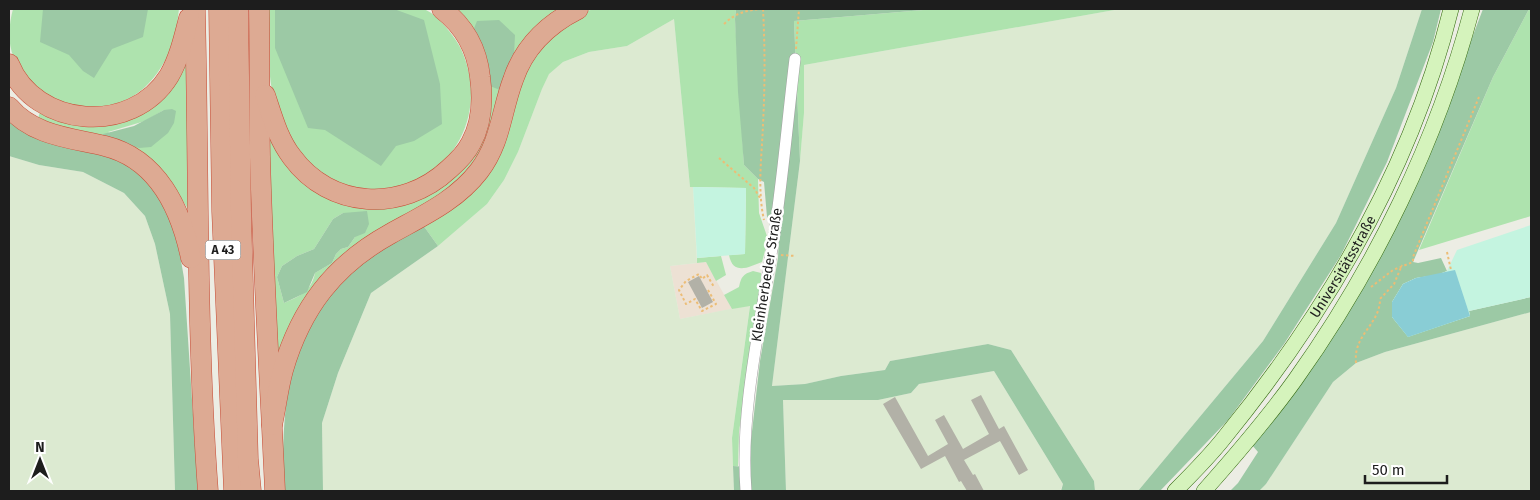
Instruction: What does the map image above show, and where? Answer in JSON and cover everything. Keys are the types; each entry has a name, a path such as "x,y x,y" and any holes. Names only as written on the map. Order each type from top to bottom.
{"highway":[{"path":"9,64 19,83 33,98 43,104 60,112 77,116 94,118 110,116 128,110 144,101 168,77 179,54 191,9"},
{"path":"195,9 199,295 204,443 208,491"},
{"name":"A 43","path":"218,9 222,211 234,491"},
{"name":"A 43","path":"238,9 241,234 248,460 251,491"},
{"path":"259,9 261,83 260,158 275,491"},
{"path":"261,83 280,138 290,156 314,181 329,190 341,194 378,200 419,190 439,178 471,144 478,127 481,110 482,91 474,50 466,34 442,9"},
{"path":"272,426 283,371 291,346 306,312 318,294 359,253 430,212 461,191 490,154 498,136 513,80 520,62 533,43 546,30 561,17 578,9"},
{"path":"9,106 34,127 56,136 108,147 133,158 149,172 165,189 179,215 199,295"}],"main road":[{"name":"Universitätsstraße","path":"1175,491 1223,440 1276,372 1326,298 1360,239 1392,173 1421,105 1451,9"},
{"name":"Universitätsstraße","path":"1204,491 1250,439 1295,380 1340,313 1384,236 1440,108 1465,36 1472,9"}],"street":[{"name":"Kleinherbeder Straße","path":"746,491 744,466 751,379 772,255 795,59"}],"path":[{"path":"724,24 740,12 763,9 765,38 764,105 760,182 764,220 775,233"},
{"path":"795,59 799,9"},
{"path":"1370,287 1393,270 1413,262 1413,257 1479,97"},
{"path":"719,158 754,188 761,199"},
{"path":"1446,252 1452,270"},
{"path":"772,255 796,256"},
{"path":"1356,363 1355,353 1359,340 1370,327 1380,308 1380,299 1394,284 1402,265"},
{"path":"708,290 716,304 702,311 695,299 686,304 679,290 686,281 699,274 702,279 708,275 714,286"}],"shaded area":[{"path":"706,262 732,309 680,319 670,266"},
{"path":"1455,270 1470,316 1408,337 1392,317 1392,302 1403,284 1416,278"}],"green space":[{"path":"414,8 423,9 434,15 450,32 461,49 469,74 471,99 467,123 457,145 442,163 422,177 399,186 372,189 356,187 326,177 309,163 284,126 278,112 269,66 268,9"},
{"path":"13,9 179,9 173,45 168,56 149,83 139,92 123,101 104,106 75,107 51,98 29,79 18,65 10,46 10,27"},
{"path":"43,9 148,9 143,37 112,49 94,78 83,71 69,55 40,42"},
{"path":"275,9 394,9 424,20 440,84 442,124 414,141 396,146 381,166 325,130 308,128 275,48"},
{"path":"451,9 563,9 476,164 275,374 268,130 307,182 418,196 486,111","holes":["343,213 355,237 348,247 341,249 336,254 332,263 315,273 308,289 284,303 277,277 282,266 297,256 314,249 333,219"]},
{"path":"594,9 736,9 735,19 744,165 758,179 759,213 768,239 762,262 747,268 738,268 731,262 729,255 745,254 746,188 690,187 674,19 627,46 589,52 563,62 549,74 518,152 504,180 487,204 438,246 423,225 468,194 522,77 543,44 587,11"},
{"path":"736,9 935,9 794,21 800,161 772,386 805,384 841,376 885,370 890,361 988,344 1011,350 1094,481 1095,491 1061,491 1063,484 994,371 919,384 911,393 878,400 783,400 786,491 734,491 733,466 749,467 760,361 778,258 780,219 769,220 767,217 764,182 758,179 744,165 738,92"},
{"path":"935,9 1120,9 804,65 804,113 800,161 794,21"},
{"path":"1120,9 1422,9 1396,88 1336,223 1263,341 1138,491 1095,491 1094,481 1011,350 988,344 890,361 885,370 841,376 805,384 772,386 800,161 804,113 804,65"},
{"path":"1422,9 1441,9 1433,42 1387,162 1341,255 1284,344 1228,420 1160,491 1138,491 1263,341 1336,223 1396,88"},
{"path":"1483,9 1529,9 1493,77 1413,262 1418,263 1441,258 1447,271 1437,275 1416,278 1403,284 1392,302 1392,317 1408,336 1470,316 1469,311 1531,297 1531,312 1385,352 1356,363 1333,382 1266,484 1259,491 1230,491 1238,483 1258,452 1252,445 1328,341 1366,284 1420,175"},
{"path":"1529,9 1531,9 1531,216 1419,250 1493,77"},
{"path":"674,19 690,187 693,187 697,263 670,266 680,319 750,305 732,438 734,491 323,491 322,423 338,373 371,293 438,246 487,204 504,180 518,152 549,73 563,62 589,52 627,46"},
{"path":"499,20 515,35 514,55 500,90 490,86 473,31 477,21"},
{"path":"189,45 193,225 188,209 177,192 37,121 41,109 121,118","holes":["164,110 129,146 108,132 145,121"]},
{"path":"172,109 176,111 174,123 168,133 151,147 139,148 103,136 103,134 134,126 164,110"},
{"path":"9,118 109,155 139,173 161,196 177,237 184,278 198,491 175,491 170,314 155,244 145,216 124,193 83,172 39,165 9,156"},
{"path":"9,156 39,165 83,172 124,193 145,216 155,244 170,314 175,491 9,491"},
{"path":"693,187 746,188 745,254 697,258"},
{"path":"367,211 369,224 365,233 355,237 348,247 341,249 336,254 332,263 315,273 307,292 284,303 277,277 282,266 297,256 314,249 333,219 343,213"},
{"path":"423,225 438,246 371,293 338,373 322,423 323,491 283,491 286,407 290,381 307,331 321,307 354,266"},
{"path":"1531,225 1531,297 1469,311 1470,316 1408,337 1392,317 1392,302 1403,284 1416,278 1437,275 1447,271 1457,250"},
{"path":"721,256 726,275 716,281 706,262 697,263 697,258"},
{"path":"753,271 761,273 761,278 739,432 738,466 733,466 732,438 750,306 732,309 724,295 739,287 743,276"},
{"path":"1531,312 1531,491 1259,491 1266,484 1333,382 1356,363 1385,352"},
{"path":"994,371 1063,484 1060,491 786,491 783,400 878,400 911,393 919,384"}],"building":[{"path":"699,276 713,302 702,308 688,282"},
{"path":"981,395 999,429 1004,426 1028,470 1019,475 1000,441 964,460 973,475 975,474 984,491 967,491 961,481 959,482 945,456 921,469 883,404 895,397 928,456 948,444 935,420 944,415 963,449 989,434 971,400"}]}
